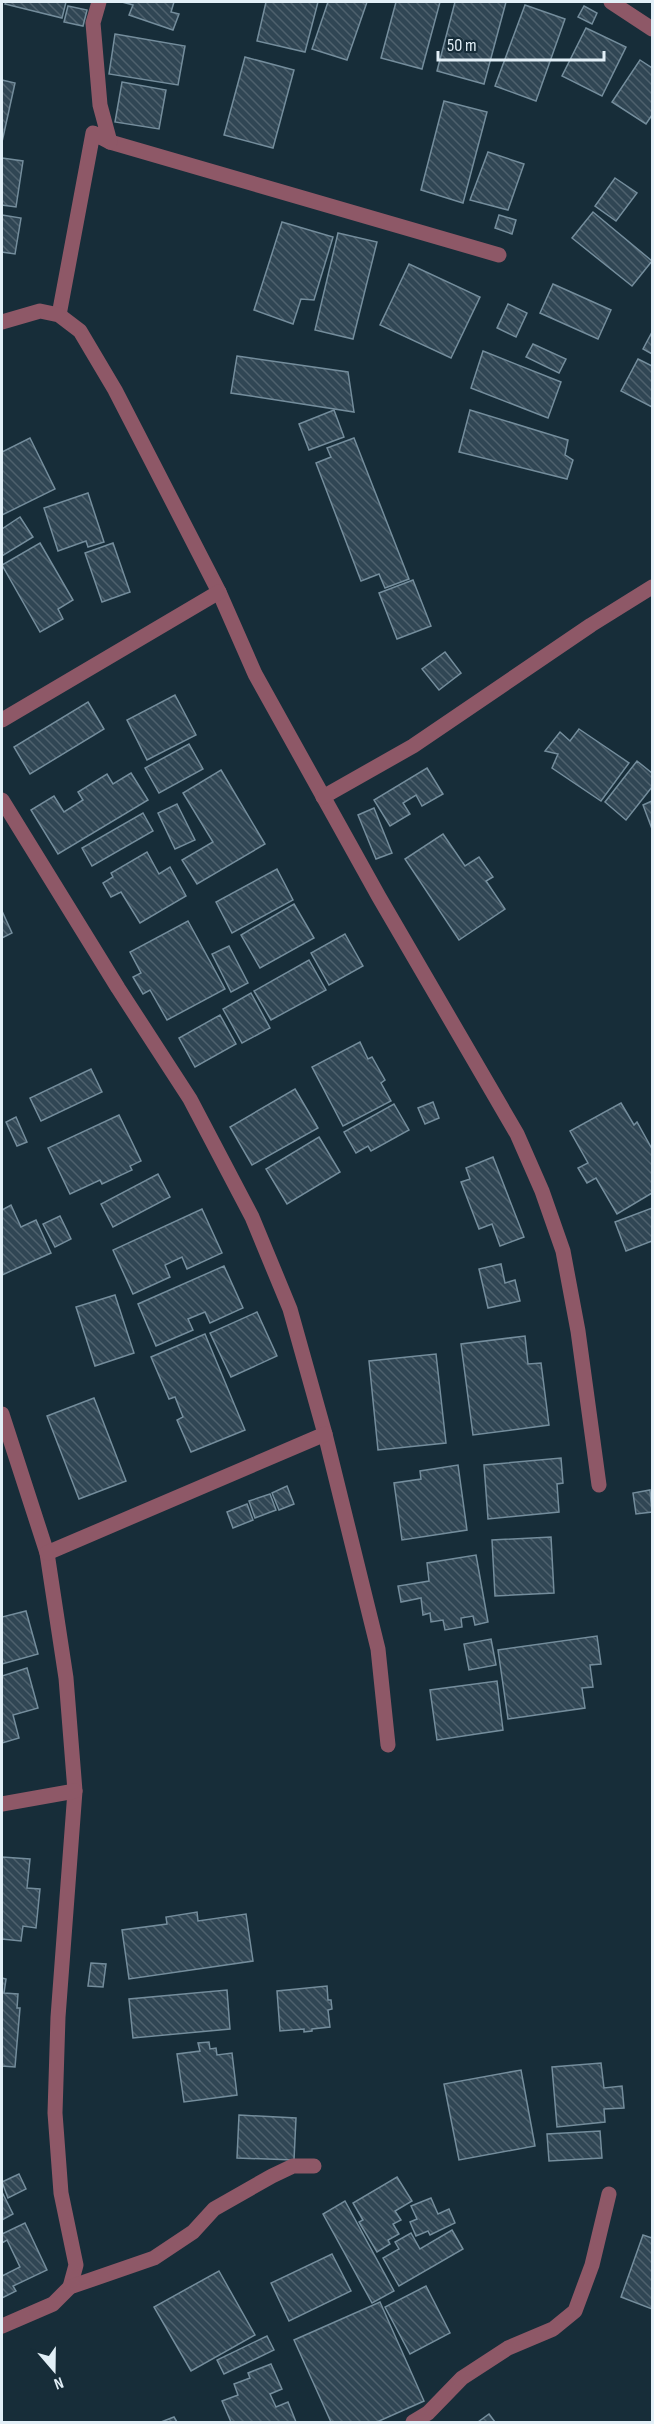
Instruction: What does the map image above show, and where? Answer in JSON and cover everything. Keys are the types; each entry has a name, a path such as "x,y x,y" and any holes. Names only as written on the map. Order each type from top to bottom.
{"street":[{"path":"99,2 93,23 100,105 110,142"},
{"path":"611,2 652,29"},
{"path":"59,315 93,133 110,142 499,255"},
{"path":"2,322 40,311 59,315 80,331 115,390 219,592 255,674 517,1134 542,1191 563,1251 578,1331 599,1485"},
{"path":"323,796 413,746 591,625 652,587"},
{"path":"2,720 219,592"},
{"path":"2,800 118,988 190,1099 252,1217 290,1309 325,1434 378,1649 388,1745"},
{"path":"2,1414 47,1553 66,1678 75,1791 58,2017 55,2113 61,2193 76,2265 70,2287"},
{"path":"47,1553 325,1434"},
{"path":"2,1804 75,1791"},
{"path":"2,2326 53,2304 70,2287 154,2258 193,2232 214,2208 293,2166 314,2166"},
{"path":"413,2422 428,2413 462,2378 508,2348 553,2329 575,2311 592,2265 609,2194"}],"building":[{"path":"6,2 66,2 62,18 5,4"},
{"path":"122,2 174,2 171,12 179,14 173,30 129,15 133,5"},
{"path":"266,2 318,2 305,52 257,41"},
{"path":"328,2 367,2 347,60 312,49"},
{"path":"396,2 440,2 422,69 381,58"},
{"path":"455,2 506,2 484,84 437,71"},
{"path":"525,5 565,19 536,101 495,86"},
{"path":"68,6 87,10 83,26 64,22"},
{"path":"584,6 597,13 592,24 578,17"},
{"path":"586,28 626,47 602,96 562,76"},
{"path":"115,34 185,46 178,85 109,74"},
{"path":"245,57 294,70 273,148 224,135"},
{"path":"640,60 652,68 652,115 646,124 612,102"},
{"path":"2,80 15,83 2,142"},
{"path":"122,82 166,90 159,129 115,122"},
{"path":"444,101 487,112 463,203 421,190"},
{"path":"488,152 524,164 508,210 470,200"},
{"path":"2,158 23,161 16,207 2,205"},
{"path":"615,178 637,193 616,221 595,206"},
{"path":"593,212 652,261 632,286 572,238"},
{"path":"2,215 21,218 15,254 2,252"},
{"path":"499,215 516,220 512,234 495,228"},
{"path":"282,222 333,237 314,300 301,299 293,324 254,310"},
{"path":"338,233 377,242 353,339 315,330"},
{"path":"409,264 480,297 451,358 380,325"},
{"path":"553,284 611,310 598,339 540,313"},
{"path":"508,304 527,313 516,337 497,328"},
{"path":"652,332 652,354 643,349"},
{"path":"533,344 566,359 559,373 526,357"},
{"path":"483,351 561,382 548,418 471,388"},
{"path":"237,356 348,372 354,412 231,393"},
{"path":"638,359 652,366 652,407 621,391"},
{"path":"334,410 344,437 309,450 299,424"},
{"path":"470,410 568,440 565,455 573,460 567,479 459,452"},
{"path":"30,438 55,489 2,515 2,452"},
{"path":"354,438 409,579 385,588 379,574 361,581 316,463 331,457 327,448"},
{"path":"88,493 104,542 88,547 86,541 58,551 44,508"},
{"path":"20,517 33,537 2,556 2,529"},
{"path":"40,543 73,600 58,609 63,619 40,632 2,565"},
{"path":"113,543 130,592 102,602 85,553"},
{"path":"413,580 431,626 397,639 379,593"},
{"path":"445,652 461,673 439,690 422,669"},
{"path":"175,695 196,735 147,760 127,720"},
{"path":"88,702 104,729 30,774 14,747"},
{"path":"579,729 629,763 601,801 552,768 558,754 545,751 560,732 570,741"},
{"path":"189,744 203,769 159,793 145,768"},
{"path":"637,761 652,773 652,787 626,820 605,802"},
{"path":"427,768 443,794 422,806 416,795 403,803 410,814 390,826 374,800"},
{"path":"221,770 265,844 197,884 182,860 213,842 183,793"},
{"path":"131,773 148,800 58,854 31,810 54,796 64,812 83,800 78,792 107,774 113,784"},
{"path":"652,801 652,829 643,805"},
{"path":"177,804 195,840 175,849 158,813"},
{"path":"374,808 392,853 376,859 358,815"},
{"path":"143,813 153,831 92,866 82,848"},
{"path":"443,834 465,866 479,857 493,877 486,881 505,909 459,940 405,859"},
{"path":"147,852 159,874 170,867 186,896 140,923 121,892 111,897 103,883 113,877 111,873"},
{"path":"277,869 293,900 232,933 216,902"},
{"path":"294,904 314,938 260,968 241,935"},
{"path":"2,911 12,933 2,938"},
{"path":"188,921 225,989 167,1020 150,990 143,994 133,977 141,973 130,952"},
{"path":"345,934 363,966 329,985 311,953"},
{"path":"229,946 248,983 231,992 212,954"},
{"path":"309,960 326,990 271,1020 254,991"},
{"path":"251,993 270,1028 242,1043 223,1009"},
{"path":"220,1015 236,1044 195,1067 179,1038"},
{"path":"360,1042 368,1059 372,1057 385,1080 381,1083 391,1101 343,1126 312,1067"},
{"path":"91,1069 102,1092 41,1121 30,1098"},
{"path":"295,1089 318,1128 252,1165 230,1127"},
{"path":"433,1102 439,1118 425,1124 418,1108"},
{"path":"621,1103 634,1125 637,1122 652,1149 652,1193 617,1214 596,1178 587,1183 578,1168 588,1163 570,1131"},
{"path":"394,1104 409,1130 371,1151 368,1146 356,1153 344,1132"},
{"path":"119,1115 141,1161 130,1166 132,1170 102,1184 100,1180 70,1194 48,1148"},
{"path":"16,1117 27,1142 17,1146 6,1122"},
{"path":"319,1137 340,1172 287,1204 266,1169"},
{"path":"493,1157 524,1237 500,1246 492,1224 479,1229 461,1182 470,1179 466,1168"},
{"path":"158,1174 170,1197 113,1227 101,1204"},
{"path":"11,1205 21,1227 36,1220 51,1253 2,1275 2,1210"},
{"path":"652,1208 652,1241 626,1251 615,1222"},
{"path":"202,1209 222,1253 187,1269 182,1257 165,1265 170,1277 133,1294 113,1250"},
{"path":"60,1216 71,1239 55,1247 43,1224"},
{"path":"501,1264 505,1283 515,1280 520,1301 488,1308 479,1269"},
{"path":"224,1266 243,1308 210,1323 205,1312 188,1319 193,1330 156,1346 138,1304"},
{"path":"115,1295 134,1353 95,1366 76,1307"},
{"path":"257,1312 277,1356 231,1377 210,1333"},
{"path":"205,1334 245,1430 191,1452 177,1420 183,1417 175,1397 169,1399 151,1357"},
{"path":"525,1336 528,1364 541,1363 549,1425 473,1435 461,1344"},
{"path":"436,1354 446,1443 378,1450 369,1361"},
{"path":"94,1398 126,1481 79,1499 47,1416"},
{"path":"561,1458 563,1483 557,1484 559,1512 488,1519 484,1465"},
{"path":"458,1465 467,1530 402,1540 394,1483 421,1479 420,1471"},
{"path":"287,1486 294,1504 279,1510 272,1493"},
{"path":"650,1490 652,1512 636,1514 633,1493"},
{"path":"270,1494 276,1510 255,1518 249,1501"},
{"path":"247,1504 253,1520 233,1528 227,1512"},
{"path":"551,1537 554,1593 495,1596 492,1540"},
{"path":"476,1555 488,1622 475,1625 473,1616 461,1618 462,1627 445,1630 443,1620 431,1622 430,1613 423,1615 421,1598 401,1602 398,1586 429,1581 427,1563"},
{"path":"26,1611 38,1654 2,1664 2,1617"},
{"path":"597,1636 601,1664 590,1665 593,1687 582,1688 585,1708 508,1719 498,1650"},
{"path":"491,1639 496,1665 469,1670 464,1644"},
{"path":"27,1668 38,1708 13,1715 19,1738 2,1743 2,1676"},
{"path":"497,1681 503,1730 437,1740 430,1690"},
{"path":"2,1857 30,1859 27,1888 40,1889 36,1928 23,1926 21,1941 2,1939"},
{"path":"197,1912 198,1921 246,1914 253,1961 129,1979 122,1930 167,1924 166,1917"},
{"path":"91,1963 106,1964 103,1987 88,1986"},
{"path":"2,1978 6,1979 4,1993 18,1994 17,2008 20,2008 15,2067 2,2066"},
{"path":"327,1986 328,2000 331,2000 332,2009 328,2010 330,2027 304,2032 304,2029 280,2031 277,1991"},
{"path":"227,1990 230,2029 133,2038 129,1999"},
{"path":"209,2042 210,2049 216,2048 217,2055 232,2053 237,2095 184,2102 177,2054 200,2051 198,2043"},
{"path":"601,2063 604,2088 622,2086 624,2108 604,2109 605,2122 557,2127 552,2067"},
{"path":"521,2070 535,2146 459,2160 444,2084"},
{"path":"239,2115 296,2118 294,2160 237,2158"},
{"path":"600,2131 602,2158 549,2161 547,2134"},
{"path":"19,2174 26,2189 8,2198 2,2182"},
{"path":"397,2177 412,2201 395,2211 401,2220 393,2224 399,2234 388,2240 390,2244 377,2252 359,2222 363,2220 353,2203"},
{"path":"2,2192 13,2214 2,2220"},
{"path":"431,2198 438,2214 449,2209 455,2223 430,2235 428,2231 416,2236 410,2222 417,2219 411,2206"},
{"path":"345,2201 394,2291 372,2303 323,2214"},
{"path":"25,2223 47,2270 13,2286 16,2291 2,2298 2,2276 20,2267 7,2240 2,2243 2,2234"},
{"path":"452,2230 463,2249 399,2286 383,2258 399,2249 395,2242 411,2233 420,2249"},
{"path":"643,2235 652,2238 652,2309 621,2297"},
{"path":"332,2254 351,2291 289,2321 271,2283"},
{"path":"219,2271 255,2335 191,2371 154,2307"},
{"path":"426,2286 450,2333 410,2354 385,2307"},
{"path":"380,2302 424,2401 377,2422 331,2422 294,2340"},
{"path":"267,2336 274,2350 224,2374 217,2360"},
{"path":"271,2364 282,2389 270,2394 276,2407 288,2402 296,2422 231,2422 222,2401 238,2395 234,2384 250,2378 248,2373"},
{"path":"489,2414 495,2422 478,2422"},
{"path":"174,2417 177,2422 161,2422"}]}
